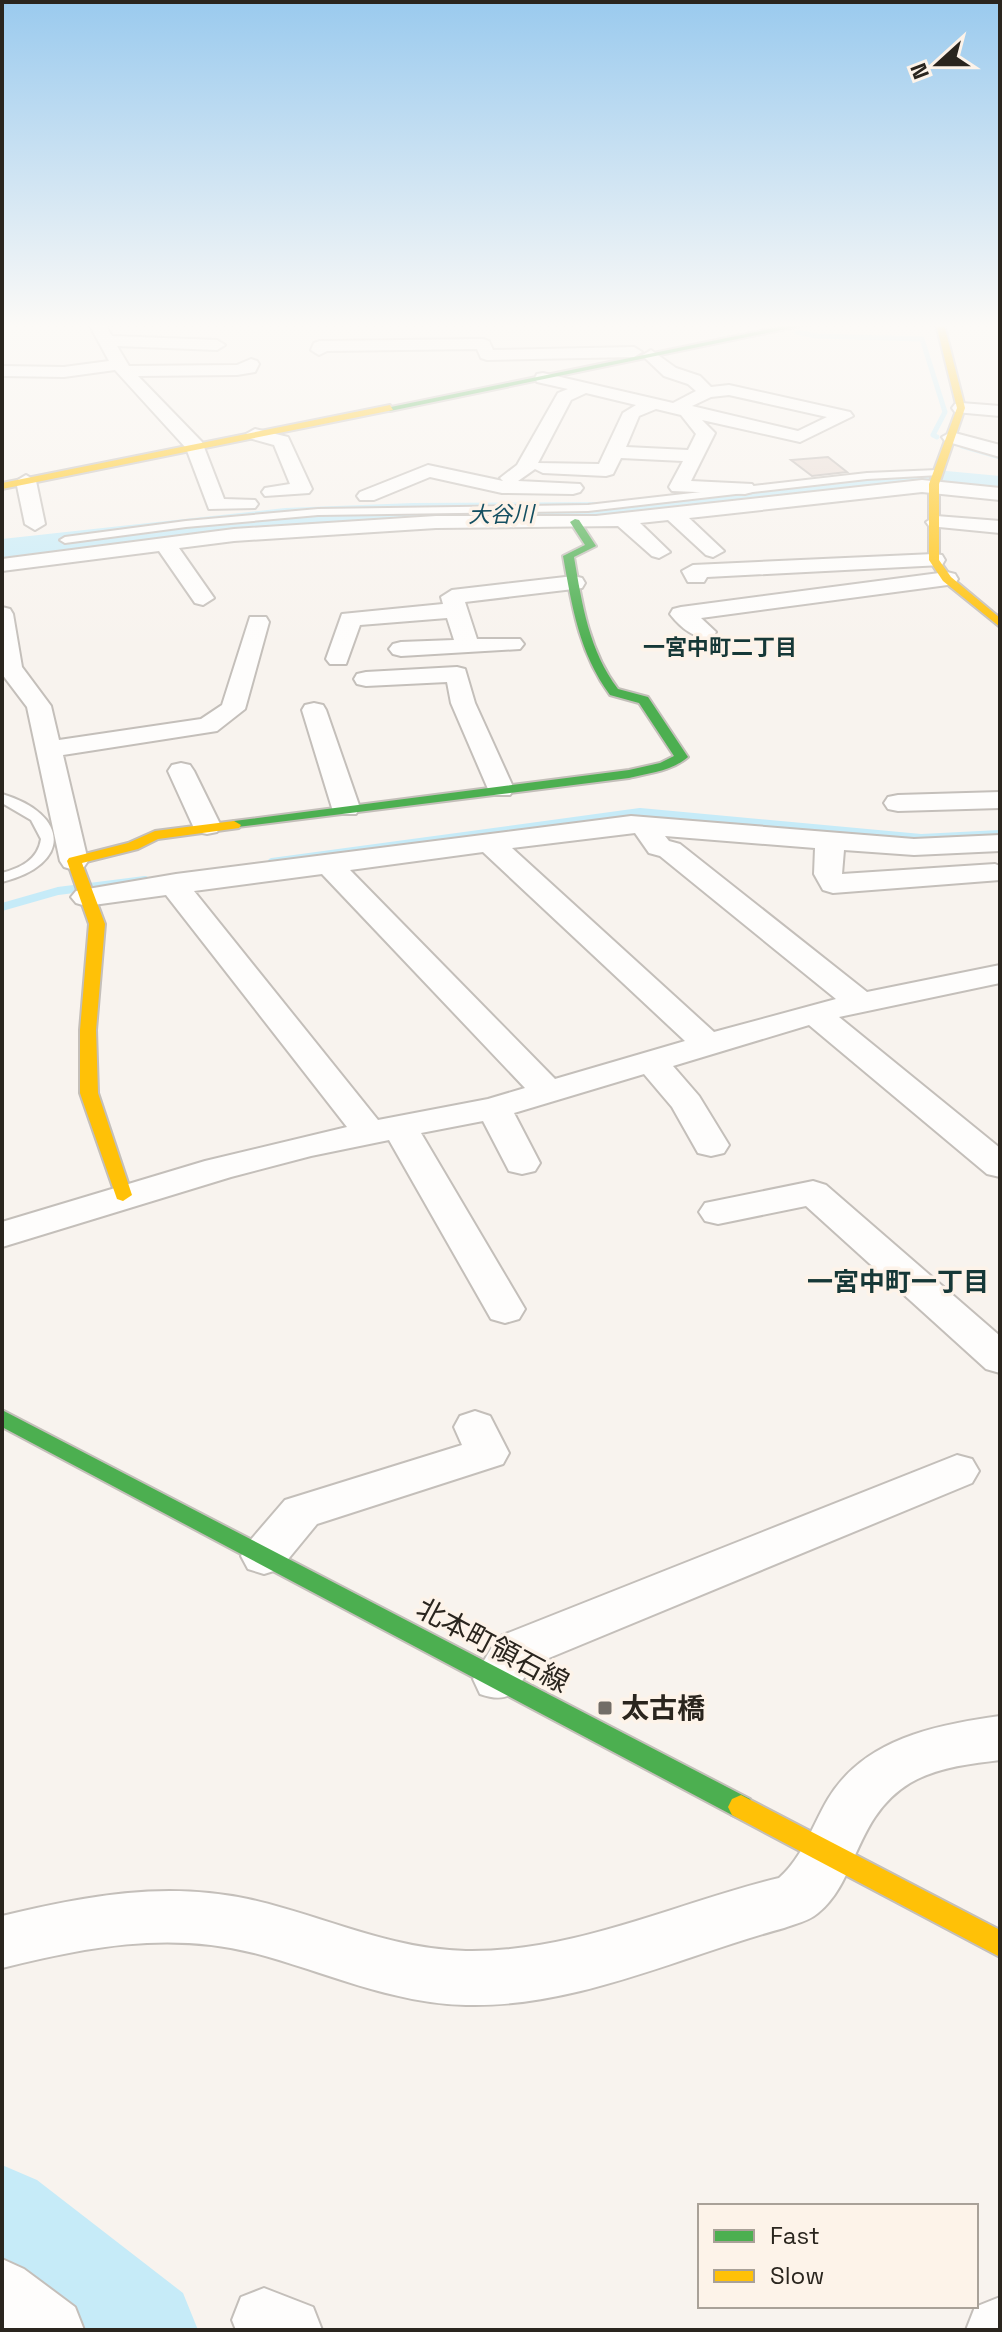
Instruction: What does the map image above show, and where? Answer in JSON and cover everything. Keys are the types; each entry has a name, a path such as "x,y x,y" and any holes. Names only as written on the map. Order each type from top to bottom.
{"main road":[{"path":"2,486 261,433"},
{"path":"952,433 935,481 934,560 947,579 1000,624"},
{"path":"123,1195 89,1093 88,1030 97,924 82,884 133,846 155,835 346,808 629,774 664,766 681,757 644,700 621,696 611,690 596,666 568,556 591,546 575,522"},
{"name":"北本町領石線","path":"7,1427 264,1556 1000,1944"}],"street":[{"path":"183,433 195,446 216,505 248,504"},
{"path":"496,486 527,466 545,433"},
{"path":"527,466 606,470 623,433"},
{"path":"706,433 679,487 736,486 750,489"},
{"path":"783,433 800,437 809,433"},
{"path":"255,434 282,441 302,489 272,492"},
{"path":"951,436 1000,435"},
{"path":"951,436 1000,451"},
{"path":"615,452 692,456"},
{"path":"367,496 428,471 496,486 573,488"},
{"path":"12,542 72,548 165,544 395,524 623,519 935,481 1000,478"},
{"path":"26,481 35,524"},
{"path":"935,481 1000,494"},
{"path":"673,514 713,551"},
{"path":"623,519 659,552"},
{"path":"936,522 1000,527"},
{"path":"165,544 203,598"},
{"path":"2,565 72,548"},
{"path":"696,577 693,571 934,560"},
{"path":"705,632 681,614 947,579"},
{"path":"468,646 452,597 574,583"},
{"path":"338,659 350,619 457,610"},
{"path":"2,614 10,668 39,706 82,884 176,883 631,824 914,847 1000,843"},
{"path":"51,749 208,726 233,709 258,622"},
{"path":"401,649 512,644"},
{"path":"366,679 457,674 463,703 501,789"},
{"path":"314,710 346,808"},
{"path":"181,771 207,826"},
{"path":"898,803 1000,800"},
{"path":"644,826 659,847 670,850 716,885 861,1003"},
{"path":"830,840 828,874 833,884 995,873"},
{"path":"488,842 707,1043"},
{"path":"327,863 548,1092"},
{"path":"176,883 179,892 385,1131 505,1309"},
{"path":"2,1235 58,1220 123,1195 309,1145 494,1108 814,1013 986,977 1000,1001"},
{"path":"814,1013 1000,1166"},
{"path":"650,1060 687,1103 711,1145"},
{"path":"494,1108 522,1163"},
{"path":"718,1212 813,1193 1000,1359"},
{"path":"264,1556 301,1512 488,1453 475,1427"},
{"path":"497,1679 515,1651 957,1471"},
{"path":"2,1942 82,1922 135,1916 188,1916 279,1933 439,1976 518,1975 567,1965 799,1896 828,1854 847,1813 863,1791 884,1771 941,1746 1000,1738"},
{"path":"2,2291 52,2330"}],"lane":[{"path":"72,548 282,515 379,510 588,508 894,474 935,481"},
{"path":"2,798 35,816 47,835 48,847 34,868 2,878"}],"building":[{"path":"828,457 847,472 812,476 791,460"}],"waterway":[{"path":"934,433 937,437"},
{"path":"962,446 1000,457"},
{"name":"大谷川","path":"2,549 285,518 413,513 619,512 925,478 1000,485"},
{"path":"272,862 640,812 921,838 1000,834"},
{"path":"2,907 58,891 145,880"},
{"path":"2,2215 146,2330"}],"traffic: fast":[{"path":"234,825 629,774 664,766 681,757 644,700 614,692 595,662 582,628 568,556 591,546 575,522"},
{"path":"2,1418 741,1807"}],"traffic: slow":[{"path":"2,486 267,433"},
{"path":"952,433 934,484 934,560 947,579 1000,624"},
{"path":"123,1195 89,1093 88,1030 97,924 74,861 133,846 155,835 234,825"},
{"path":"741,1807 1000,1944"}],"place":[{"name":"太古橋","path":"605,1708"}],"district":[{"name":"一宮中町二丁目","path":"720,647"},
{"name":"一宮中町一丁目","path":"898,1282"}]}
